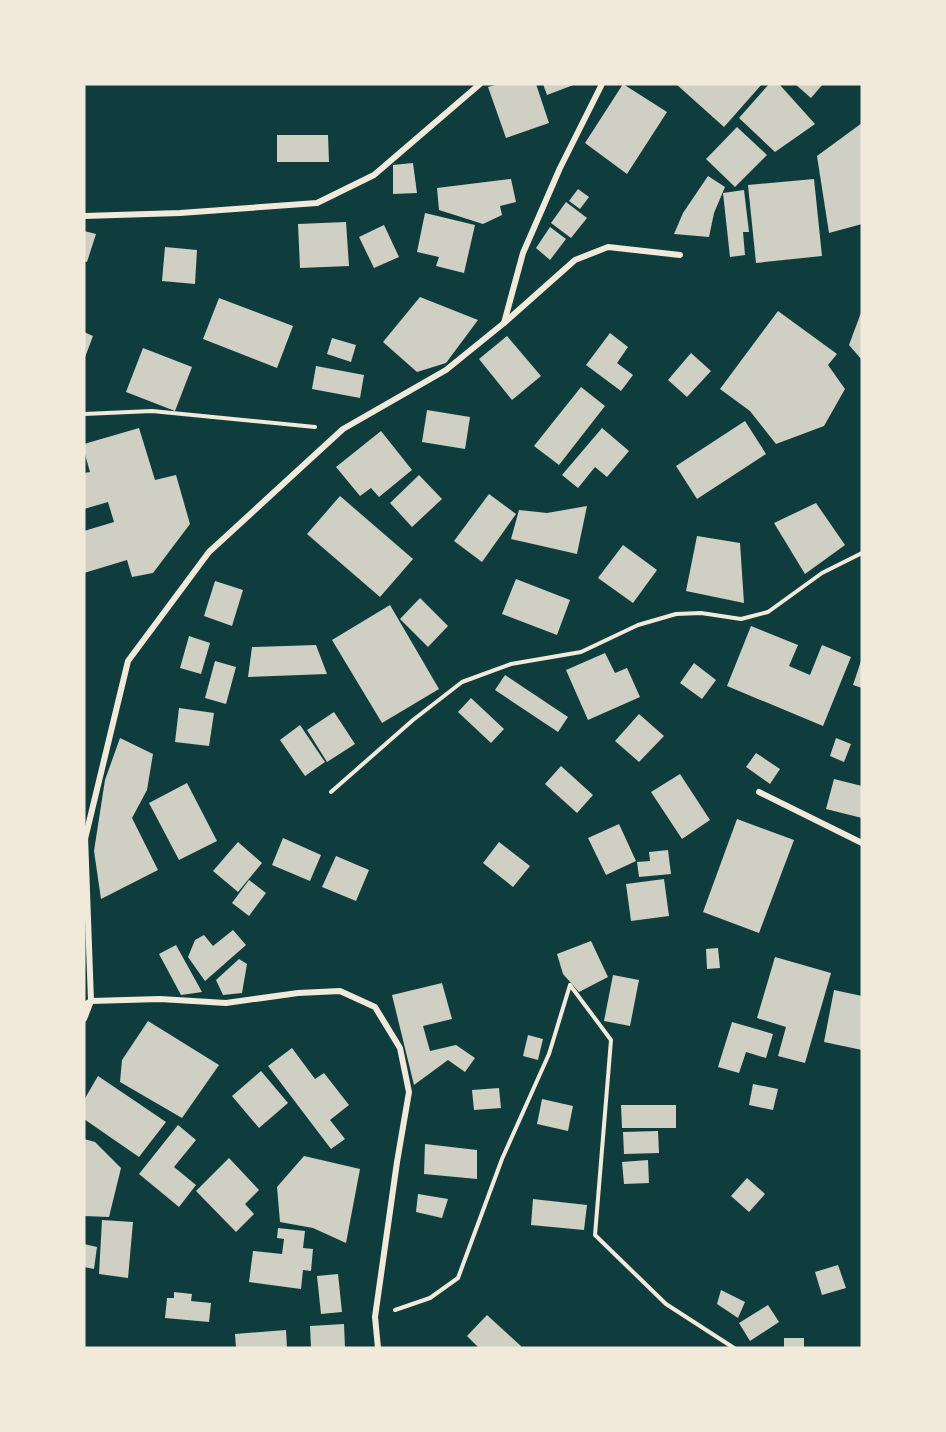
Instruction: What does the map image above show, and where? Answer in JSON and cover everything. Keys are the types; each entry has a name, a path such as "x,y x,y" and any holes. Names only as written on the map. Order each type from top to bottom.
{"street":[{"path":"84,216 180,213 317,203 374,175 480,84"},
{"path":"504,323 524,253 560,168 602,84"},
{"path":"85,839 128,661 209,552 343,429 446,370 504,323 575,260 608,247 680,255"},
{"path":"759,792 862,843"},
{"path":"84,831 91,1001 84,1019"},
{"path":"84,1005 91,1001 160,999 226,1003 298,993 340,992 375,1007 400,1048 409,1092 375,1317 378,1348"}],"path":[{"path":"84,414 152,411 343,429"},
{"path":"331,792 413,720 462,682 511,664 581,652 638,625 676,614 701,613 741,619 768,612 822,573 862,553"},
{"path":"375,1317 430,1298 458,1278 502,1159 549,1054 570,985 611,1040 595,1235 666,1305 735,1348"}],"building":[{"path":"499,84 536,84 549,123 506,138 488,87"},
{"path":"543,84 576,84 547,95"},
{"path":"623,84 667,112 627,174 585,143"},
{"path":"676,84 762,84 724,127"},
{"path":"769,84 779,84 815,124 775,152 739,118"},
{"path":"795,84 823,84 811,98"},
{"path":"862,123 862,224 829,233 817,156"},
{"path":"737,127 767,155 735,187 706,159"},
{"path":"277,135 328,135 329,162 277,162"},
{"path":"413,163 417,193 393,194 393,165"},
{"path":"708,176 725,187 714,213 709,237 674,234 683,213"},
{"path":"511,179 516,202 500,206 502,215 483,224 439,210 437,188"},
{"path":"814,179 822,256 756,263 748,185"},
{"path":"578,189 589,197 580,209 569,201"},
{"path":"744,190 749,232 743,232 745,255 730,257 723,193"},
{"path":"566,202 587,218 571,238 551,223"},
{"path":"425,213 475,225 464,273 436,266 439,257 417,252"},
{"path":"346,222 349,266 300,268 298,224"},
{"path":"384,225 399,257 374,268 359,237"},
{"path":"550,227 566,239 550,260 536,248"},
{"path":"84,231 96,234 87,262 84,261"},
{"path":"165,247 197,250 195,284 162,281"},
{"path":"420,297 478,320 446,363 417,372 383,342"},
{"path":"219,298 293,326 277,368 203,339"},
{"path":"862,310 862,360 849,345"},
{"path":"778,311 837,354 828,365 845,389 824,426 776,444 750,411 720,389"},
{"path":"84,332 93,336 84,360"},
{"path":"610,333 628,347 617,363 633,375 621,391 586,365"},
{"path":"507,336 541,376 512,400 479,359"},
{"path":"332,338 356,345 351,362 327,354"},
{"path":"143,348 192,367 175,411 126,392"},
{"path":"691,353 711,371 687,397 668,380"},
{"path":"316,366 364,375 360,398 312,389"},
{"path":"581,387 605,406 559,465 534,446"},
{"path":"427,410 470,417 465,449 422,442"},
{"path":"745,421 766,454 697,499 676,466"},
{"path":"139,428 155,480 176,475 190,524 153,573 132,577 127,560 84,573 84,531 114,522 108,502 84,509 84,473 90,472 84,444"},
{"path":"602,428 629,451 607,477 595,467 578,488 562,475"},
{"path":"381,431 412,470 379,497 371,488 360,496 336,467"},
{"path":"419,475 442,499 412,527 390,503"},
{"path":"489,494 516,514 482,562 454,541"},
{"path":"340,496 413,559 380,597 307,534"},
{"path":"816,503 845,545 805,574 774,523"},
{"path":"587,506 577,554 511,539 519,510 547,513"},
{"path":"697,536 740,543 744,603 686,591"},
{"path":"623,545 657,570 633,603 598,578"},
{"path":"516,579 570,600 557,635 502,614"},
{"path":"215,581 243,590 232,626 204,616"},
{"path":"420,598 448,626 428,647 400,619"},
{"path":"390,605 439,689 382,723 332,640"},
{"path":"751,626 798,645 789,666 810,675 822,645 851,657 823,726 727,686"},
{"path":"189,636 210,643 201,674 180,668"},
{"path":"316,645 327,674 248,677 252,647"},
{"path":"605,653 615,673 627,668 640,697 588,720 566,670"},
{"path":"862,658 862,688 853,685"},
{"path":"215,661 236,667 226,704 205,698"},
{"path":"694,663 716,680 702,699 680,683"},
{"path":"505,675 568,717 558,732 495,690"},
{"path":"471,698 504,729 491,743 458,712"},
{"path":"179,708 214,713 209,746 175,742"},
{"path":"334,712 355,744 327,762 307,730"},
{"path":"639,714 664,736 639,762 615,741"},
{"path":"300,725 325,762 305,776 280,740"},
{"path":"120,738 153,754 147,790 132,818 158,870 101,899 94,851 105,780"},
{"path":"836,738 851,744 844,762 830,756"},
{"path":"756,753 780,769 770,784 746,767"},
{"path":"561,766 593,795 577,813 545,784"},
{"path":"680,774 710,820 682,839 651,792"},
{"path":"834,779 862,786 862,818 826,809"},
{"path":"187,783 217,841 179,860 149,803"},
{"path":"737,819 794,840 759,933 703,912"},
{"path":"619,824 636,861 606,875 588,838"},
{"path":"283,838 321,855 310,881 272,865"},
{"path":"238,842 262,863 238,892 213,871"},
{"path":"499,842 530,866 513,887 483,863"},
{"path":"668,850 671,874 639,877 637,862 650,861 649,852"},
{"path":"336,856 369,870 356,901 322,887"},
{"path":"664,879 669,916 631,921 626,884"},
{"path":"249,880 266,893 249,916 232,903"},
{"path":"233,930 246,945 205,981 188,957 195,940 204,935 213,946"},
{"path":"591,941 608,977 579,992 563,974 557,954"},
{"path":"176,945 202,992 181,995 159,954"},
{"path":"718,948 720,968 707,969 706,949"},
{"path":"775,957 831,973 805,1063 778,1056 786,1027 757,1018"},
{"path":"239,959 247,964 242,993 223,995 216,980"},
{"path":"613,975 639,980 630,1026 604,1021"},
{"path":"442,983 452,1019 423,1026 430,1051 456,1045 475,1058 465,1072 448,1060 414,1085 392,995"},
{"path":"834,990 862,996 862,1050 824,1042"},
{"path":"148,1021 219,1065 182,1118 120,1082 122,1060"},
{"path":"732,1022 773,1034 766,1058 746,1052 739,1073 718,1067"},
{"path":"528,1035 543,1039 538,1060 523,1056"},
{"path":"292,1048 315,1079 324,1073 349,1105 330,1120 345,1139 331,1149 268,1066"},
{"path":"261,1071 288,1103 259,1128 232,1096"},
{"path":"98,1076 166,1122 139,1157 84,1119 84,1100"},
{"path":"753,1084 778,1089 773,1110 749,1105"},
{"path":"499,1088 501,1108 474,1110 472,1090"},
{"path":"542,1099 573,1106 568,1131 537,1124"},
{"path":"621,1105 676,1105 676,1128 622,1128"},
{"path":"178,1125 196,1140 174,1167 196,1185 179,1207 139,1174"},
{"path":"658,1131 659,1153 624,1154 623,1132"},
{"path":"84,1139 95,1142 121,1168 109,1217 84,1216"},
{"path":"425,1144 477,1150 477,1179 424,1174"},
{"path":"304,1156 360,1169 346,1243 313,1228 280,1222 277,1187"},
{"path":"229,1158 259,1190 245,1204 254,1214 236,1232 196,1191"},
{"path":"648,1160 649,1183 624,1184 622,1162"},
{"path":"747,1178 765,1194 749,1212 731,1196"},
{"path":"418,1194 448,1199 442,1218 416,1212"},
{"path":"533,1199 587,1205 584,1230 531,1225"},
{"path":"102,1220 133,1222 128,1278 99,1274"},
{"path":"278,1228 305,1231 303,1248 313,1249 311,1271 303,1270 301,1289 249,1282 253,1251 282,1254 284,1239 277,1238"},
{"path":"84,1244 97,1247 94,1269 84,1267"},
{"path":"838,1265 846,1288 822,1295 815,1272"},
{"path":"338,1274 342,1312 321,1314 317,1276"},
{"path":"721,1290 745,1302 738,1318 717,1304"},
{"path":"174,1292 192,1294 191,1301 211,1303 209,1322 165,1318 167,1298 174,1298"},
{"path":"768,1305 779,1322 750,1341 739,1323"},
{"path":"487,1315 521,1346 520,1348 479,1348 467,1336"},
{"path":"344,1324 345,1348 311,1348 310,1326"},
{"path":"286,1330 287,1348 236,1348 235,1334"},
{"path":"784,1338 804,1338 804,1348 784,1348"}]}
